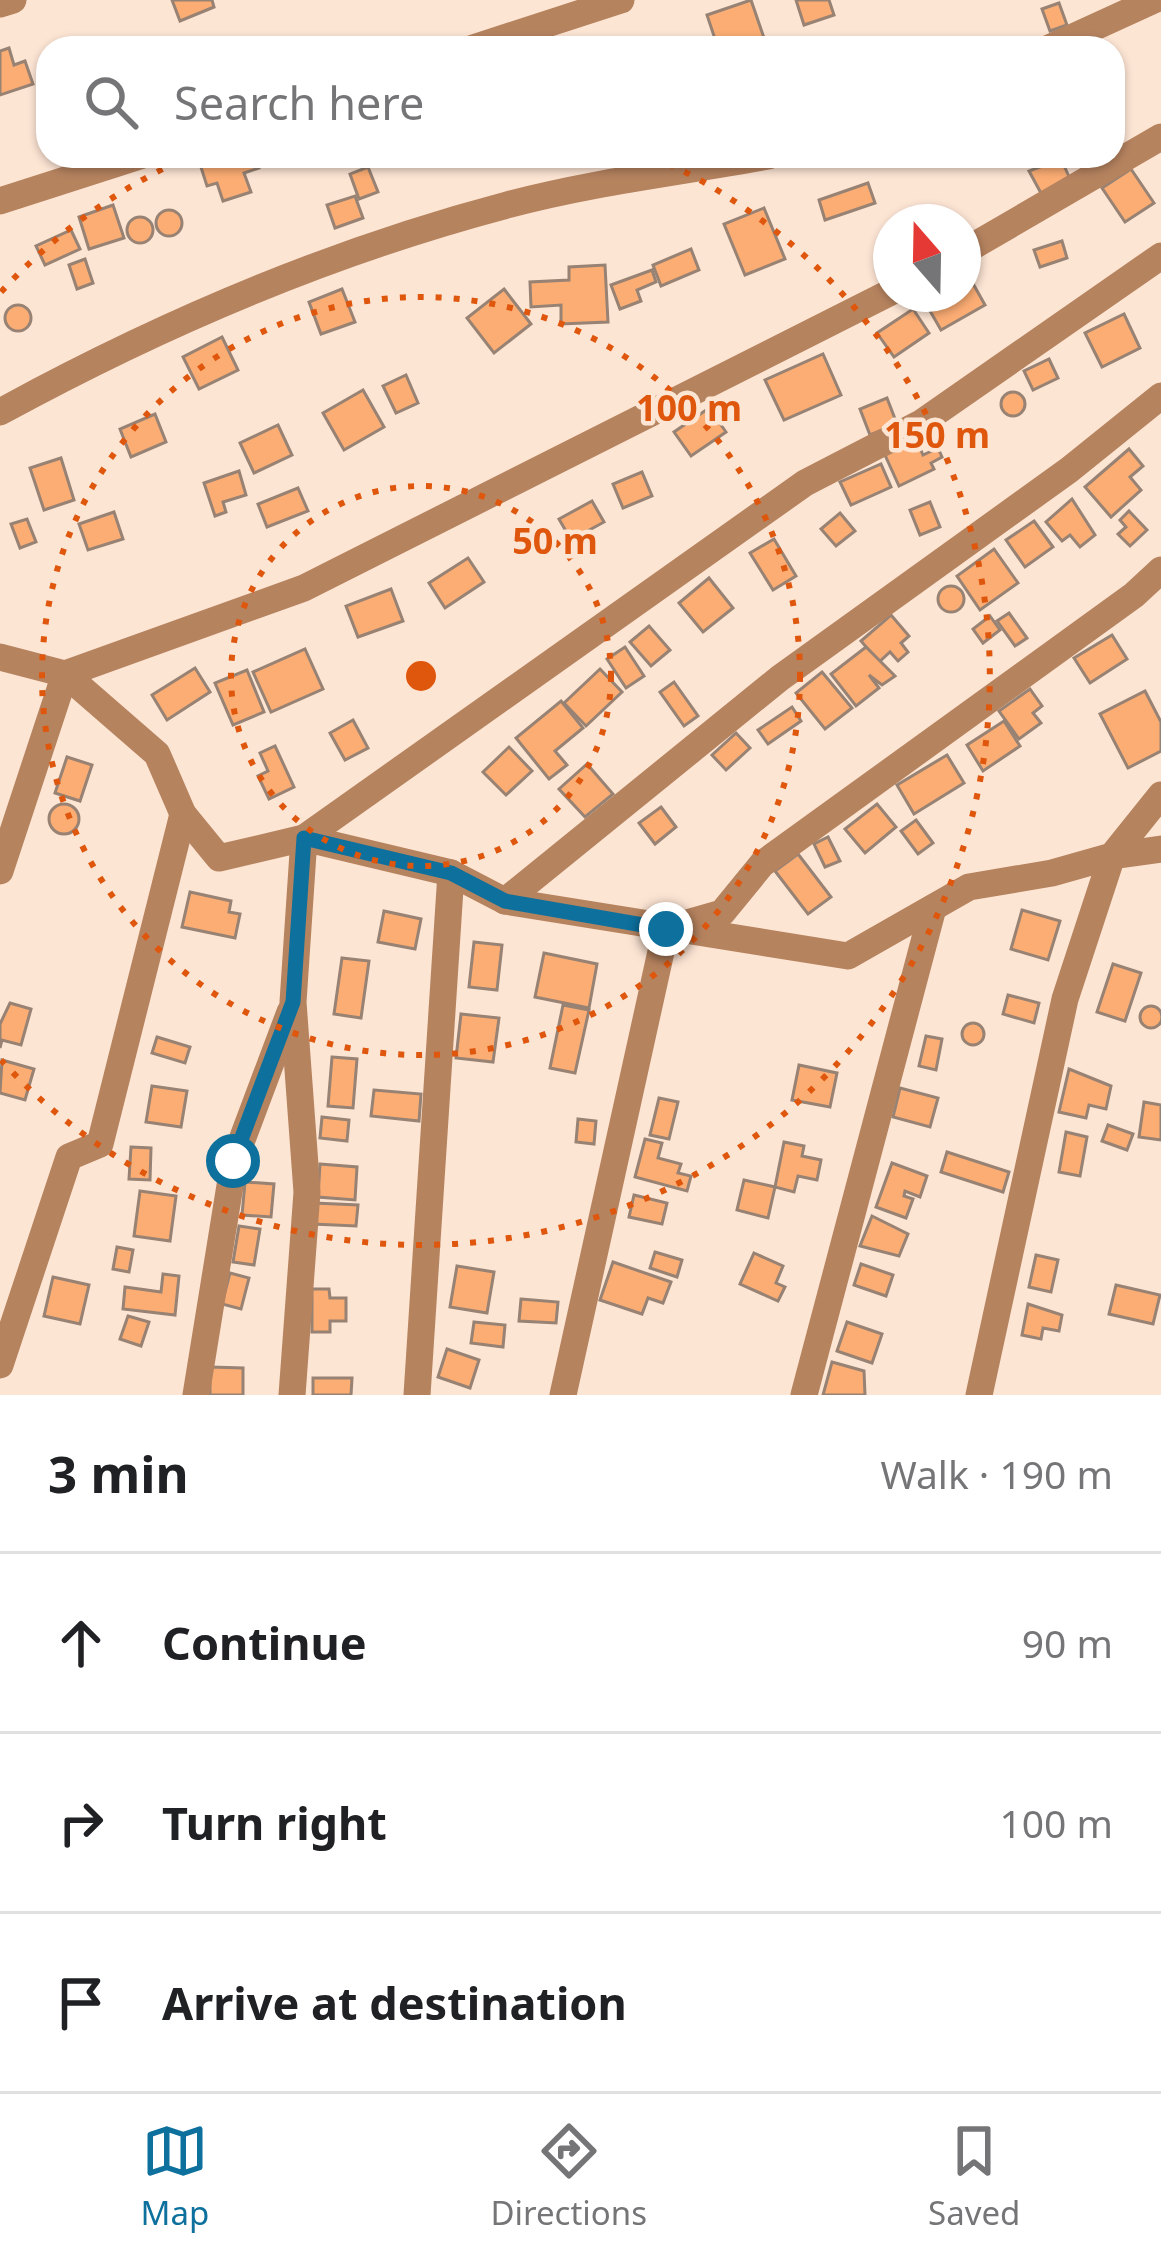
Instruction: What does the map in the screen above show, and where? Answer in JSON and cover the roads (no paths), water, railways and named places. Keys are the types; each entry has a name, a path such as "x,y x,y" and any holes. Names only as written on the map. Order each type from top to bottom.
{"street":[{"path":"0,4 13,0"},
{"path":"510,36 622,0"},
{"path":"1075,36 1154,0"},
{"path":"1125,158 1161,137"},
{"path":"0,201 103,168"},
{"path":"0,412 104,356 285,275 508,204 703,168"},
{"path":"981,242 1108,168"},
{"path":"0,657 65,674 157,754 183,814 219,858 304,838 806,483 921,424 1161,256"},
{"path":"65,674 304,588 873,301"},
{"path":"505,901 780,678 1069,470 1161,396"},
{"path":"666,929 722,913 762,864 1134,595 1161,570"},
{"path":"0,871 65,674"},
{"path":"979,1395 1065,999 1112,856 1161,795"},
{"path":"0,1365 69,1157 100,1144 183,814"},
{"path":"304,838 451,873 505,901 848,956 969,887 1161,849"},
{"path":"292,1395 307,1192 293,1002 304,838"},
{"path":"417,1395 451,873"},
{"path":"804,1395 933,908"},
{"path":"563,1395 666,929"},
{"path":"196,1395 233,1161 293,1002"}]}
